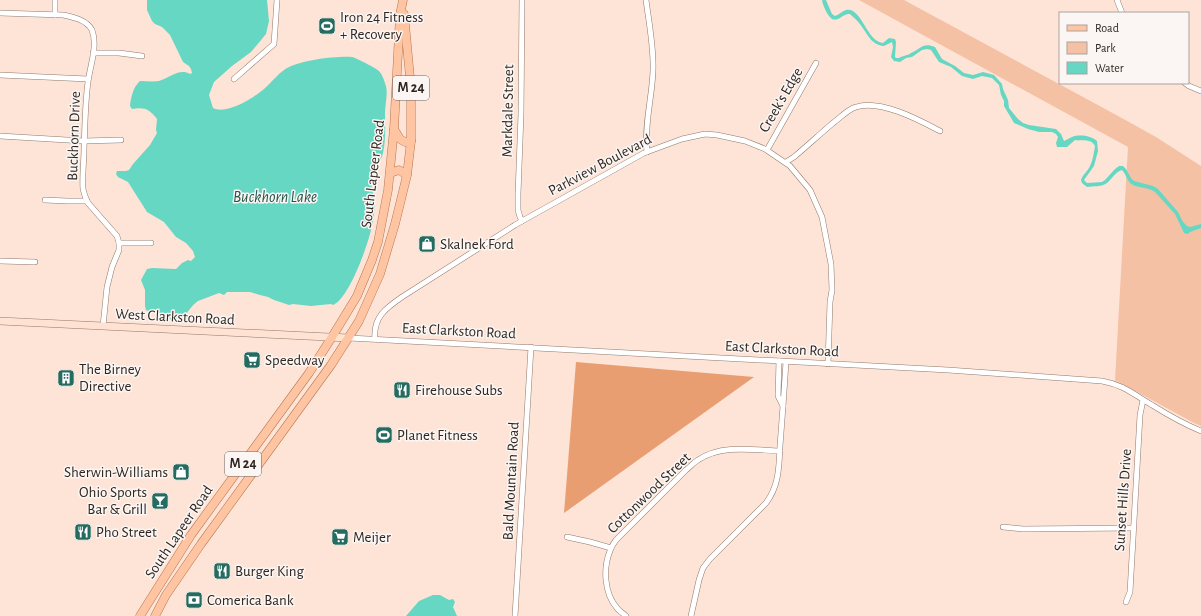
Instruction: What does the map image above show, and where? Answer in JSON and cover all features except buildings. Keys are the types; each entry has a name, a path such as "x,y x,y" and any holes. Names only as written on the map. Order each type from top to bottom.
{"main road":[{"name":"South Lapeer Road","path":"140,616 191,535 294,393 332,337 357,296 378,242 388,190 394,129 400,15 403,1"},
{"name":"South Lapeer Road","path":"155,616 166,595 201,544 349,338 359,321 382,268 407,175 411,141 411,88 403,1"},
{"path":"394,129 400,139 405,142 411,141"},
{"path":"390,174 399,170 407,175"},
{"name":"West Clarkston Road","path":"0,321 349,338"},
{"path":"263,458 260,454 261,448 292,403 294,393"},
{"path":"229,484 238,494"}],"street":[{"path":"55,0 55,15"},
{"path":"234,79 274,44 277,0"},
{"name":"Markdale Street","path":"522,0 521,114 518,194 518,210 522,221"},
{"path":"646,0 653,58 646,137 647,152"},
{"path":"1116,0 1122,12"},
{"name":"Buckhorn Drive","path":"0,13 72,17 81,20 89,26 92,31 94,41 88,79 84,140 83,189 87,201 117,236 119,243"},
{"path":"93,53 119,53 142,56"},
{"name":"Creek's Edge","path":"767,150 816,63"},
{"path":"0,75 88,79"},
{"path":"1186,84 1201,91"},
{"path":"786,162 794,158 844,114 855,107 868,105 900,112 940,131"},
{"name":"Parkview Boulevard","path":"375,339 374,331 376,323 385,309 402,296 522,221 590,182 647,152 682,139 705,134 717,135 750,143 767,150 786,162 810,190 822,217 830,257 832,290 830,302 828,364"},
{"path":"0,136 120,140"},
{"path":"45,200 87,201"},
{"path":"103,326 107,287 112,267 119,250 119,243 151,243"},
{"path":"0,260 35,262"},
{"name":"East Clarkston Road","path":"349,338 948,370 1112,382 1123,386 1143,400 1201,431"},
{"name":"Bald Mountain Road","path":"515,616 530,347"},
{"path":"780,361 778,396 783,406"},
{"path":"691,616 697,587 703,568 710,559 762,507 775,488 779,469 786,362"},
{"name":"Sunset Hills Drive","path":"1126,602 1130,592 1140,415 1143,400"},
{"name":"Cottonwood Street","path":"626,616 616,607 609,594 605,579 610,551 616,540 686,470 698,460 712,453 724,450 780,451"},
{"path":"1003,527 1023,529 1133,528"},
{"path":"567,537 611,548"}],"green space":[{"path":"859,0 904,0 1156,137 1201,166 1201,426 1115,380 1128,147"}],"shaded area":[{"path":"576,362 754,377 564,513"}],"water":[{"name":"Buckhorn Lake","path":"147,0 267,0 269,21 266,34 251,52 214,82 209,95 213,108 219,110 240,104 253,97 286,69 311,60 352,57 378,70 381,74 387,89 385,138 382,156 372,177 372,188 375,198 373,222 360,264 347,291 340,300 333,305 289,305 250,292 227,292 224,295 219,293 198,301 191,307 182,320 170,320 169,313 155,314 146,310 145,290 141,280 147,269 176,269 182,263 188,260 191,261 195,257 193,251 186,243 176,237 164,222 147,212 128,182 118,177 116,174 117,171 129,170 150,145 157,133 157,119 152,113 140,108 132,109 130,106 133,92 138,83 140,81 159,81 182,72 192,73 189,66 183,62 170,35 162,27 152,21 147,10"},
{"path":"822,0 826,0 832,14 835,16 846,10 851,10 860,19 872,37 877,41 883,43 889,38 895,39 896,58 908,55 927,45 935,47 942,59 964,73 973,75 983,72 994,75 1002,84 1008,100 1009,108 1023,123 1056,129 1061,134 1064,141 1071,137 1082,136 1092,138 1097,141 1098,151 1094,166 1084,180 1087,183 1102,182 1115,169 1119,166 1123,166 1134,181 1153,186 1158,189 1178,212 1183,222 1187,226 1190,227 1201,224 1201,228 1188,234 1184,233 1175,214 1155,192 1150,189 1131,184 1122,170 1117,172 1105,184 1087,187 1081,180 1093,159 1095,146 1093,143 1086,140 1075,140 1067,147 1057,147 1056,143 1058,137 1056,134 1052,132 1039,132 1014,123 1004,106 999,85 992,78 982,76 973,79 962,76 951,67 939,62 931,50 922,50 912,57 906,58 900,62 894,61 891,57 893,47 892,42 884,46 872,41 850,14 834,20 832,19 828,15"},
{"path":"433,595 440,595 449,600 453,599 455,602 453,607 457,616 406,616 419,601"}],"place":[{"name":"Iron 24 Fitness + Recovery","path":"327,26"},
{"name":"Skalnek Ford","path":"427,244"},
{"name":"Speedway","path":"252,360"},
{"name":"The Birney Directive","path":"66,378"},
{"name":"Firehouse Subs","path":"402,390"},
{"name":"Planet Fitness","path":"384,435"},
{"name":"Sherwin-Williams","path":"181,472"},
{"name":"Ohio Sports Bar & Grill","path":"160,501"},
{"name":"Pho Street","path":"83,532"},
{"name":"Meijer","path":"340,537"},
{"name":"Burger King","path":"222,571"},
{"name":"Comerica Bank","path":"194,600"}]}
